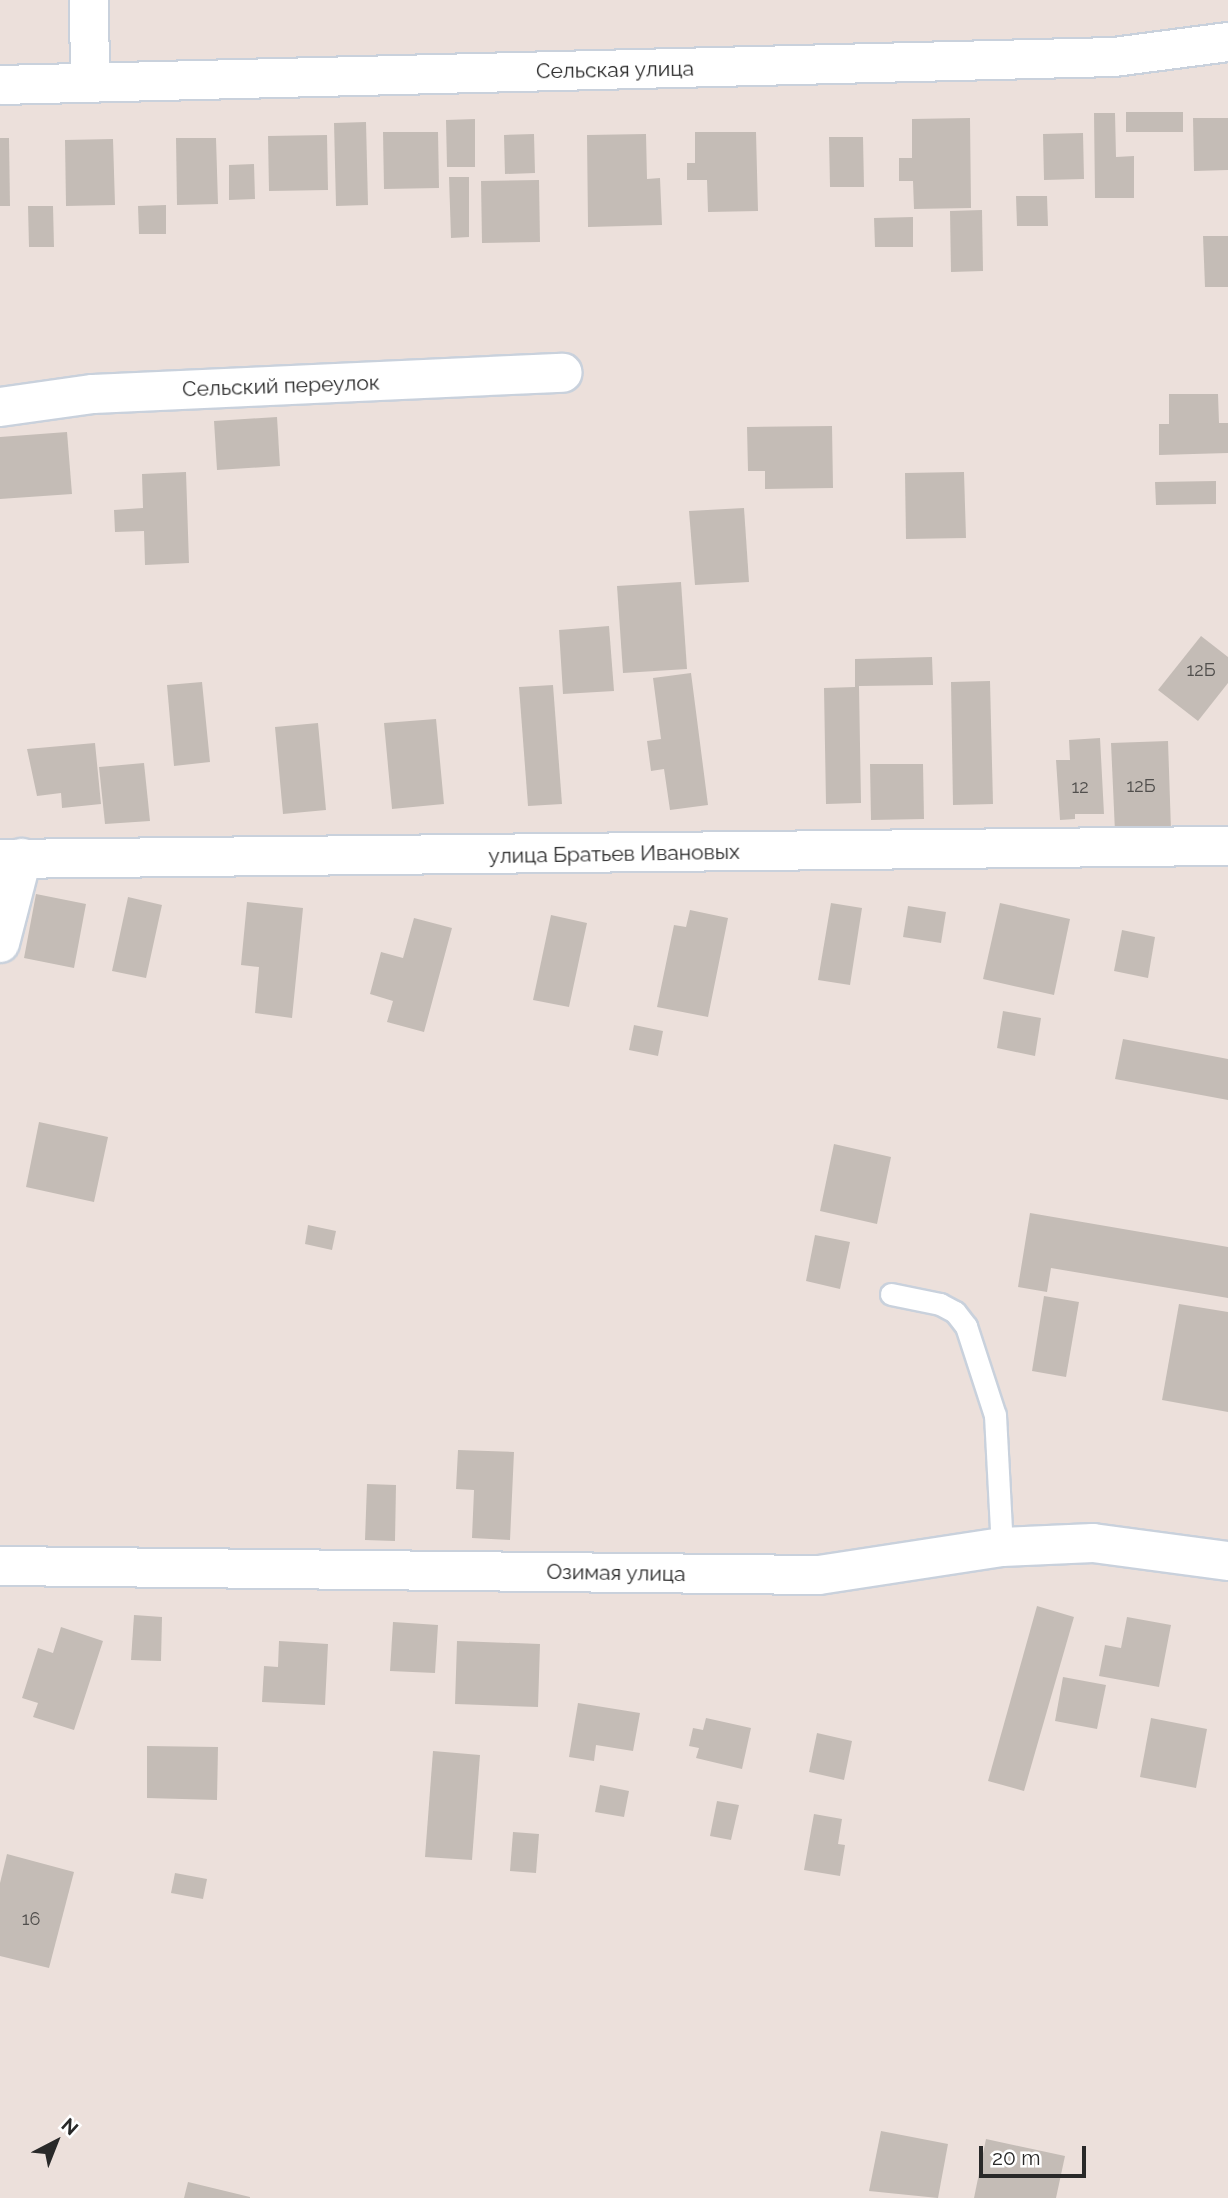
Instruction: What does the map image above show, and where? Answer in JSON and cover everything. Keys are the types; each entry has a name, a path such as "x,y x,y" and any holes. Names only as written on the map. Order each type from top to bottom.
{"street":[{"path":"89,0 90,83"},
{"name":"Сельская улица","path":"0,85 1114,57 1228,42"},
{"name":"Сельский переулок","path":"0,407 93,394 563,373"},
{"name":"улица Братьев Ивановых","path":"11,859 1228,846"},
{"path":"0,943 11,859"},
{"name":"Озимая улица","path":"0,1566 819,1576 1002,1547 1093,1543 1228,1561"}],"lane":[{"path":"891,1294 940,1304 956,1312 966,1326 995,1415 1002,1547"}],"building":[{"path":"1126,112 1183,112 1183,132 1126,132"},
{"path":"1094,113 1115,113 1116,157 1134,156 1134,198 1095,198"},
{"path":"970,118 971,208 914,209 913,181 899,181 899,158 912,158 912,119"},
{"path":"1193,118 1228,118 1228,170 1194,171"},
{"path":"475,119 475,167 447,167 446,120"},
{"path":"366,122 368,205 336,206 334,123"},
{"path":"383,132 438,132 439,188 384,189"},
{"path":"695,132 756,132 758,211 708,212 707,180 687,180 687,163 695,163"},
{"path":"1083,133 1084,179 1044,180 1043,134"},
{"path":"534,134 535,173 505,174 504,135"},
{"path":"646,134 647,179 660,178 662,225 588,227 587,135"},
{"path":"327,135 328,190 269,191 268,136"},
{"path":"829,137 863,137 864,187 830,187"},
{"path":"0,138 9,138 10,206 0,206"},
{"path":"176,138 216,138 218,204 177,205"},
{"path":"113,139 115,205 66,206 65,140"},
{"path":"254,164 255,199 229,200 229,165"},
{"path":"449,177 469,177 469,237 451,238"},
{"path":"539,180 540,242 482,243 481,181"},
{"path":"1016,196 1047,196 1048,226 1017,226"},
{"path":"166,205 166,234 139,234 138,206"},
{"path":"28,206 53,206 54,247 29,247"},
{"path":"982,210 983,271 951,272 950,211"},
{"path":"913,217 913,247 875,247 874,218"},
{"path":"1203,236 1228,236 1228,287 1205,287"},
{"path":"1169,394 1218,394 1219,423 1228,423 1228,453 1159,455 1159,424 1169,424"},
{"path":"277,417 280,466 217,470 214,421"},
{"path":"832,426 833,488 765,489 765,471 748,471 747,427"},
{"path":"67,432 72,494 0,499 0,437"},
{"path":"186,472 189,563 145,565 144,531 115,532 114,510 143,508 142,474"},
{"path":"964,472 966,538 906,539 905,473"},
{"path":"1216,481 1216,504 1156,505 1155,482"},
{"path":"744,508 749,582 695,585 689,511"},
{"path":"681,582 687,669 623,673 617,586"},
{"path":"609,626 614,691 563,694 559,630"},
{"path":"1201,636 1228,657 1228,683 1198,721 1158,690"},
{"path":"932,657 933,685 859,686 861,803 826,804 824,688 855,687 855,659"},
{"path":"691,673 708,805 670,810 664,769 651,771 647,741 661,739 653,678"},
{"path":"990,681 993,804 953,805 951,682"},
{"path":"202,682 210,762 174,766 167,685"},
{"path":"553,685 562,804 528,806 519,687"},
{"path":"436,719 444,804 392,809 384,723"},
{"path":"318,723 326,810 283,814 275,727"},
{"path":"1100,738 1104,814 1075,814 1075,819 1060,820 1056,760 1070,760 1069,740"},
{"path":"1168,741 1171,830 1115,832 1111,743"},
{"path":"95,743 101,804 62,808 61,793 37,796 27,749"},
{"path":"144,763 150,821 105,824 99,767"},
{"path":"870,764 923,764 924,819 871,820"},
{"path":"36,894 86,904 74,968 24,958"},
{"path":"128,897 162,905 146,978 112,971"},
{"path":"247,902 303,908 292,1018 255,1013 259,967 241,965"},
{"path":"831,903 862,908 850,985 818,980"},
{"path":"1000,903 1070,919 1054,995 983,979"},
{"path":"908,906 946,912 941,943 903,937"},
{"path":"690,910 728,918 708,1017 657,1007 674,925 686,927"},
{"path":"551,915 587,923 569,1007 533,1000"},
{"path":"414,918 452,928 424,1032 387,1022 393,1001 370,994 381,952 403,958"},
{"path":"1122,930 1155,937 1148,978 1114,971"},
{"path":"1003,1011 1041,1018 1035,1056 997,1048"},
{"path":"634,1025 663,1031 658,1056 629,1050"},
{"path":"1123,1039 1228,1059 1228,1100 1115,1079"},
{"path":"39,1122 108,1137 94,1202 26,1187"},
{"path":"834,1144 891,1157 877,1224 820,1211"},
{"path":"1030,1213 1228,1247 1228,1298 1051,1268 1047,1292 1018,1287"},
{"path":"308,1225 336,1231 332,1250 305,1244"},
{"path":"815,1235 850,1242 840,1289 806,1281"},
{"path":"1044,1296 1079,1302 1066,1377 1032,1371"},
{"path":"1179,1304 1228,1312 1228,1412 1162,1400"},
{"path":"458,1450 514,1452 510,1540 472,1538 474,1490 456,1489"},
{"path":"367,1484 396,1485 395,1541 365,1540"},
{"path":"1037,1606 1074,1617 1024,1791 988,1781"},
{"path":"134,1615 162,1617 161,1661 131,1660"},
{"path":"1127,1617 1171,1625 1159,1687 1099,1676 1105,1645 1121,1648"},
{"path":"393,1622 438,1625 435,1673 390,1671"},
{"path":"61,1627 103,1641 74,1730 33,1717 38,1703 22,1698 38,1648 53,1653"},
{"path":"279,1641 328,1644 325,1705 262,1702 264,1666 278,1667"},
{"path":"457,1641 540,1644 538,1707 455,1704"},
{"path":"1063,1677 1106,1685 1097,1729 1055,1721"},
{"path":"578,1703 640,1713 633,1751 596,1745 594,1761 569,1757"},
{"path":"706,1718 751,1728 742,1769 696,1758 699,1748 689,1746 693,1728 703,1730"},
{"path":"1151,1718 1207,1729 1196,1788 1140,1777"},
{"path":"817,1733 852,1741 844,1780 809,1772"},
{"path":"147,1746 218,1747 217,1800 147,1798"},
{"path":"433,1751 480,1755 472,1860 425,1857"},
{"path":"600,1785 629,1791 624,1817 595,1812"},
{"path":"717,1801 739,1805 731,1840 710,1836"},
{"path":"814,1814 842,1819 838,1844 845,1845 840,1876 804,1870"},
{"path":"513,1832 539,1834 536,1873 510,1871"},
{"path":"7,1854 74,1872 49,1968 0,1956 0,1883"},
{"path":"175,1873 207,1879 203,1899 171,1893"},
{"path":"881,2131 948,2144 938,2198 869,2191"},
{"path":"986,2139 1065,2156 1056,2198 974,2198"},
{"path":"188,2182 250,2197 250,2198 184,2198"}]}
